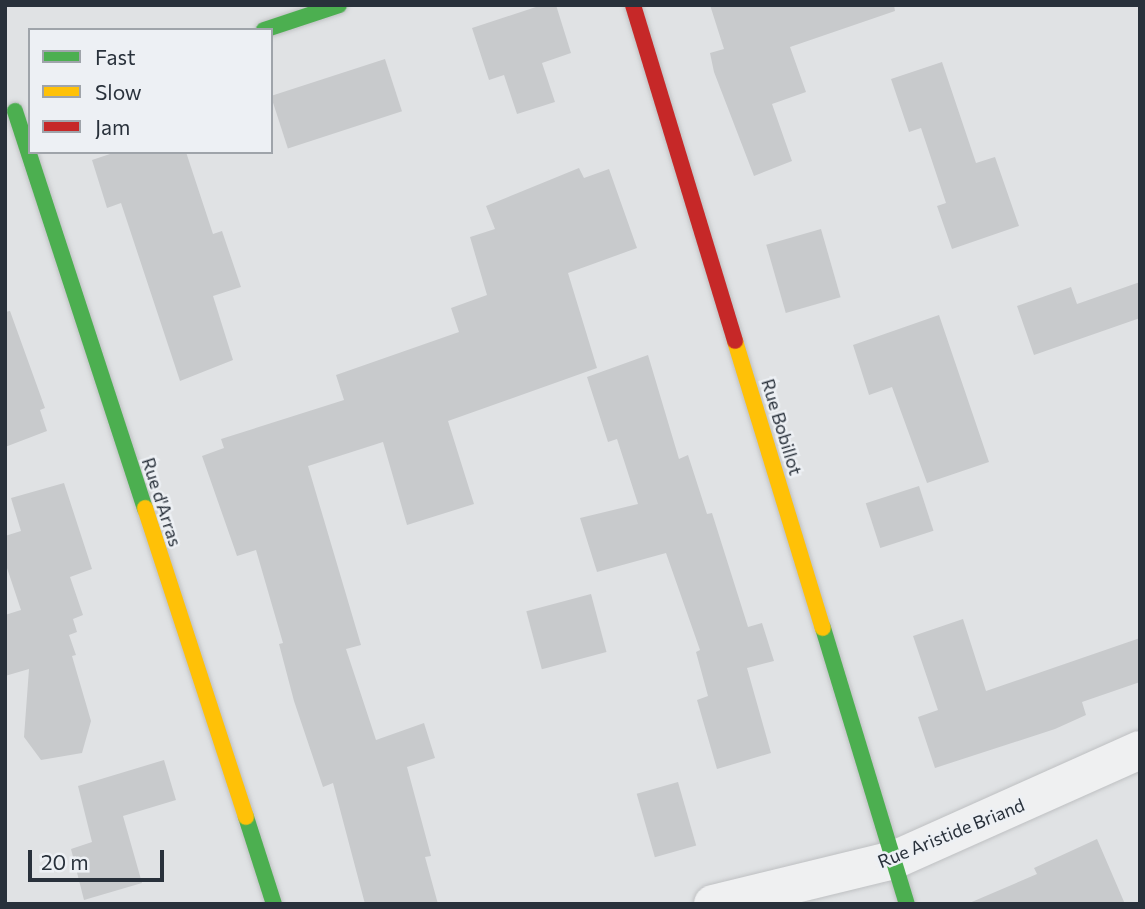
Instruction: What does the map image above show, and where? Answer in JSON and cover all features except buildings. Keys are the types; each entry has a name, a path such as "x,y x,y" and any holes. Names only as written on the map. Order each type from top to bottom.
{"street":[{"path":"270,28 339,5"},
{"name":"Rue Bobillot","path":"633,5 907,904"},
{"name":"Rue d'Arras","path":"17,110 28,144"},
{"name":"Rue d'Arras","path":"31,154 274,904"},
{"name":"Rue Aristide Briand","path":"713,904 894,860 1140,750"}],"traffic: fast":[{"path":"270,28 339,5"},
{"path":"15,111 28,151"},
{"path":"29,154 145,508"},
{"path":"823,628 907,904"},
{"path":"246,817 274,904"}],"traffic: slow":[{"path":"735,341 823,628"},
{"path":"145,508 246,817"}],"traffic: jam":[{"path":"633,5 735,341"}]}
